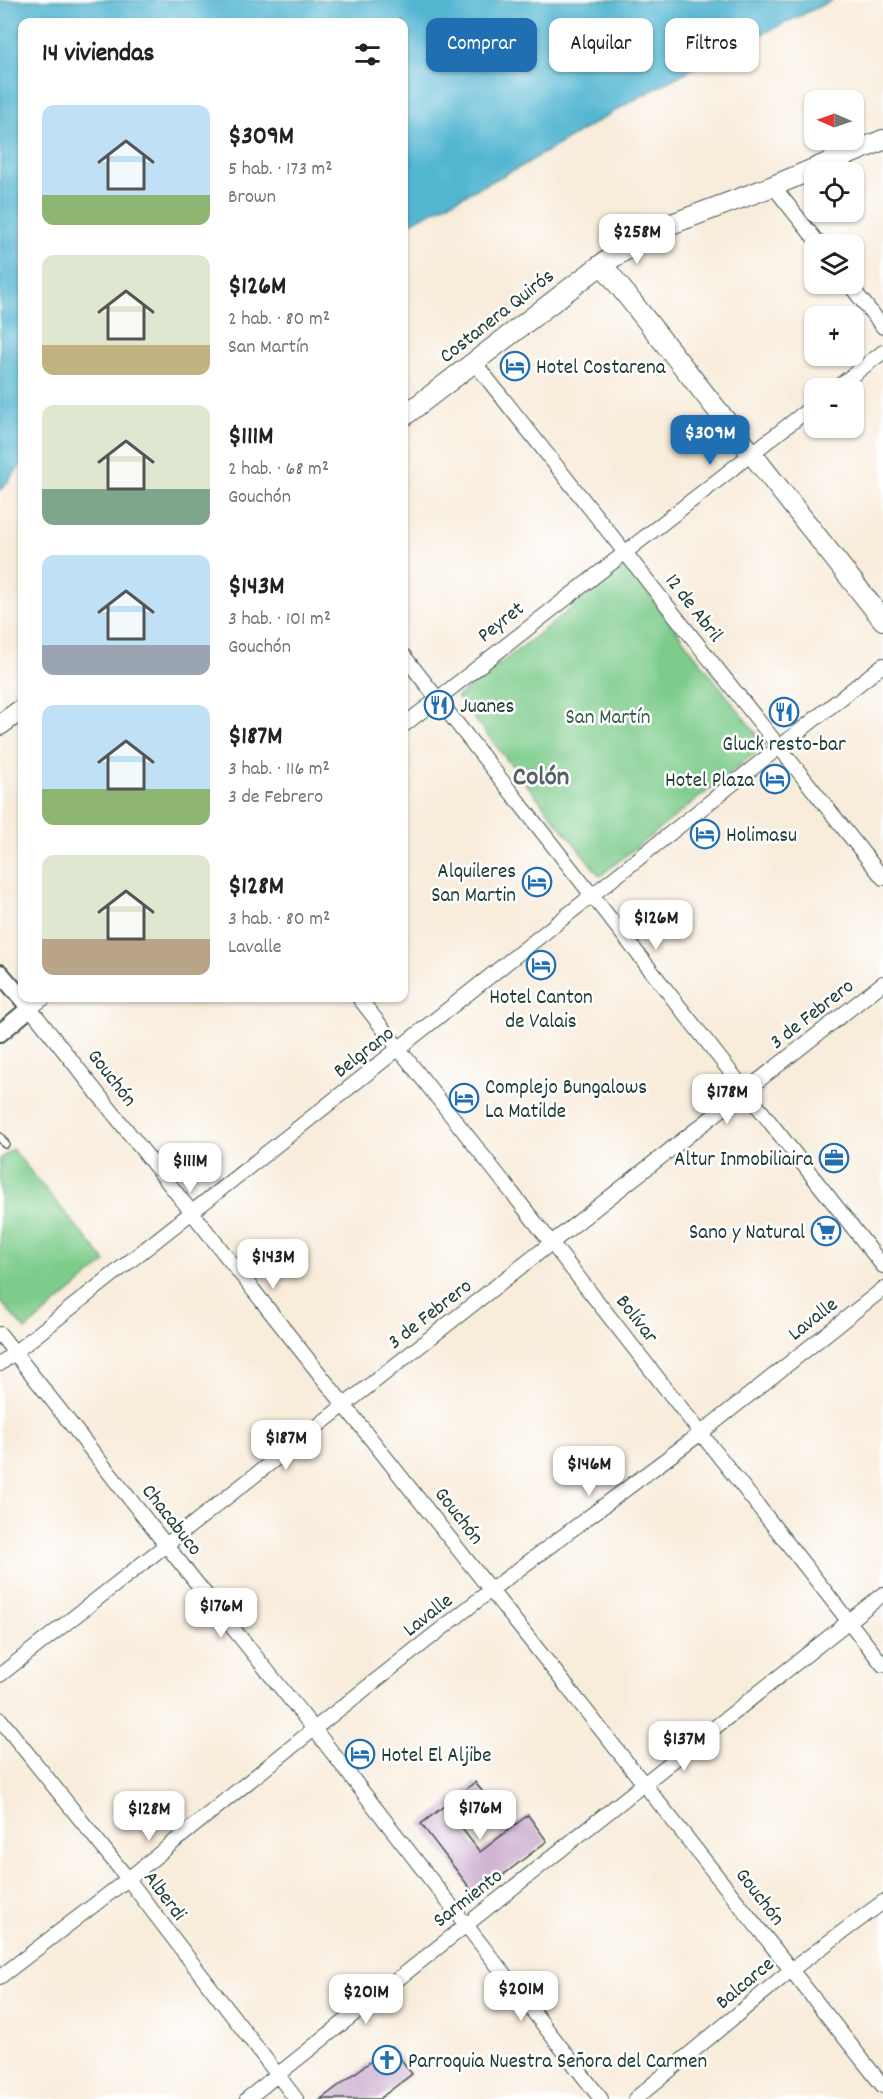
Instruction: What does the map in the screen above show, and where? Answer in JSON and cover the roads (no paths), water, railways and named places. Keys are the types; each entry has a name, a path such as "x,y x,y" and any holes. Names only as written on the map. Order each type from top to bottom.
{"main road":[{"name":"Costanera Quirós","path":"408,413 602,264 666,226 773,186 883,140"},
{"path":"602,264 883,620"},
{"path":"0,725 18,712"}],"street":[{"path":"773,186 811,234"},
{"path":"857,294 883,327"},
{"path":"849,378 883,352"},
{"name":"12 de Abril","path":"474,362 883,878"},
{"name":"Peyret","path":"408,722 804,413"},
{"path":"408,661 883,1266"},
{"name":"Belgrano","path":"0,1364 883,665"},
{"name":"Gouchón","path":"0,973 18,994"},
{"name":"3 de Febrero","path":"0,1675 883,983"},
{"name":"Gouchón","path":"25,1002 883,2086"},
{"path":"0,1033 38,1002"},
{"name":"Bolívar","path":"362,1002 883,1665"},
{"name":"Lavalle","path":"0,1977 128,1879 491,1590 701,1433 883,1289"},
{"name":"Chacabuco","path":"0,1334 314,1729 601,2099"},
{"name":"Sarmiento","path":"247,2099 883,1594"},
{"name":"Alberdi","path":"0,1719 128,1879 296,2099"},
{"name":"Balcarce","path":"635,2099 791,1970 883,1902"}],"water":[{"path":"0,0 833,0 759,35 759,18 665,18 665,72 686,72 630,102 522,166 408,224 408,18 18,18 18,469 0,491"}],"place":[{"name":"Hotel Costarena","path":"515,366"},
{"name":"Juanes","path":"439,705"},
{"name":"Gluck resto-bar","path":"784,712"},
{"name":"Hotel Plaza","path":"775,779"},
{"name":"Holimasu","path":"705,834"},
{"name":"Alquileres San Martin","path":"537,882"},
{"name":"Hotel Canton de Valais","path":"541,965"},
{"name":"Complejo Bungalows La Matilde","path":"464,1098"},
{"name":"Altur Inmobiliaira","path":"834,1158"},
{"name":"Sano y Natural","path":"826,1231"},
{"name":"Hotel El Aljibe","path":"360,1754"},
{"name":"Parroquia Nuestra Señora del Carmen","path":"387,2060"}],"district":[{"name":"Colón","path":"541,775"}],"park label":[{"name":"San Martín","path":"608,716"}]}
